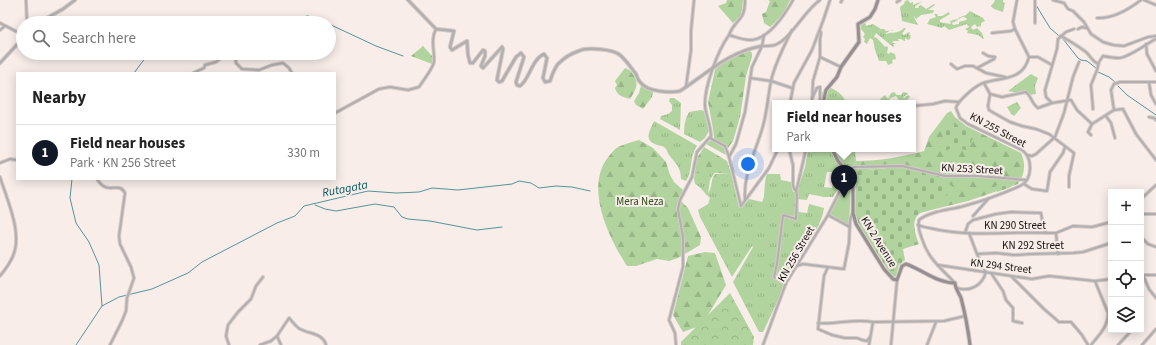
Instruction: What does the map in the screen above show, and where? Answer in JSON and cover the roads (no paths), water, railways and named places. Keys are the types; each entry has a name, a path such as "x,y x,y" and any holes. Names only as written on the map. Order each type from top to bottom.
{"main road":[{"path":"824,100 826,90 837,77 841,67 859,42 858,24 873,14 878,0"},
{"name":"KN 2 Avenue","path":"834,152 838,161 854,182 853,213 856,224 876,256 893,279 897,280 902,266 906,264 934,278 955,283"},
{"path":"955,283 965,316 970,345"}],"street":[{"path":"26,0 27,16"},
{"path":"50,16 76,0"},
{"path":"408,0 436,29 454,31 450,45 452,50 467,41 469,59 472,63 483,50 485,51 485,56 481,64 483,68 502,47 503,49 497,80 499,82 502,82 516,56 521,53 524,57 516,82 517,85 520,86 536,61 544,54 546,58 543,78 545,82 548,82 550,81 558,64 579,50 587,49 615,52 621,55 640,83 646,87 668,92 680,91 713,67 753,47 775,45 792,30 819,0"},
{"path":"686,87 691,50 694,0"},
{"path":"676,345 675,333 669,320 683,267 683,237 679,218 679,204 692,178 697,152 710,138 711,131 705,107 705,98 713,67 722,44 734,25 740,21 745,12 746,0"},
{"path":"729,35 751,40 764,35 778,23 793,0"},
{"path":"790,100 792,88 812,50 830,0"},
{"path":"1017,0 1013,22 1029,57 1038,57 1052,65"},
{"path":"1035,0 1035,23"},
{"path":"1053,0 1064,3 1068,9 1084,22 1091,34 1097,39 1113,45 1118,46 1132,44 1148,37 1156,38"},
{"path":"1097,18 1110,18 1126,10 1140,0"},
{"path":"1144,0 1156,5"},
{"path":"0,23 16,32"},
{"path":"0,30 5,26"},
{"path":"1078,29 1082,27 1087,28"},
{"path":"336,112 379,89 390,87 408,90 419,87 434,63 433,45 434,33 436,29"},
{"path":"992,33 1015,29"},
{"path":"1052,104 1046,97 1045,90 1057,49 1058,39 1066,32 1074,29"},
{"path":"745,200 744,191 748,169 766,113 771,81 782,50 792,30"},
{"path":"812,98 814,77 820,57 820,31"},
{"path":"729,157 736,144 745,112 753,61 762,46 764,35"},
{"path":"1060,36 1063,36 1068,41 1087,52 1092,60 1098,64"},
{"path":"1093,109 1091,85 1098,70 1098,64 1103,56 1120,58 1127,56 1156,38"},
{"path":"0,62 16,44"},
{"path":"1146,44 1147,54 1156,71"},
{"path":"977,68 994,60 994,57 983,53"},
{"path":"820,57 841,67"},
{"name":"KN 255 Street","path":"1027,180 1030,163 1027,155 1022,150 983,132 963,120 956,112 956,105 974,88 984,83 1014,76 1023,71 1028,63 1029,57"},
{"path":"195,72 204,68 205,65 219,60"},
{"path":"236,60 236,63 242,69 259,70 283,63 290,68 292,72"},
{"path":"1027,155 1032,156 1036,154 1055,137 1068,100 1072,77 1079,62"},
{"path":"951,64 957,69 965,66 973,66 986,73 1006,78"},
{"path":"750,78 771,81 792,88"},
{"path":"1114,110 1112,90 1114,84 1120,82 1156,82"},
{"path":"1149,82 1156,104"},
{"path":"984,83 990,94 988,106 989,110 1010,122 1036,128 1055,137 1074,154 1069,187"},
{"path":"812,98 817,88 820,87 820,100"},
{"path":"990,94 1002,97 1026,92 1031,101 1038,108 1068,100 1073,102 1077,110 1092,124"},
{"path":"916,106 945,101 959,102"},
{"path":"1091,135 1088,132 1092,124 1114,110 1123,110 1136,134 1156,160"},
{"path":"1106,116 1111,123 1115,138"},
{"path":"1149,117 1156,120"},
{"path":"710,138 724,146 729,157 741,206 769,168 777,152"},
{"path":"1024,184 1032,189 1047,191 1050,172 1063,153 1065,147"},
{"path":"790,152 793,165 793,186 796,190"},
{"path":"786,284 774,277 783,215 796,219 796,190 805,152"},
{"path":"0,163 10,159 16,160"},
{"name":"KN 253 Street","path":"848,174 854,167 902,166 945,176 978,176 1027,180"},
{"name":"KN 256 Street","path":"763,345 786,284 828,216 848,174"},
{"path":"0,177 12,212 16,244 12,258 0,276"},
{"path":"98,180 103,186 108,188 122,188 124,193 119,236 120,244 130,263 134,276 126,298 126,313 110,345"},
{"path":"955,283 937,265 926,251 918,225 920,220 924,217 977,202 1024,184 1027,180"},
{"path":"1144,196 1156,185"},
{"path":"973,216 989,197"},
{"path":"964,233 968,224 973,220 1011,212 1041,213 1046,233"},
{"path":"796,266 803,264 844,269 850,220 853,213"},
{"path":"1144,214 1156,214"},
{"path":"828,216 850,228"},
{"name":"KN 290 Street","path":"918,225 945,231 964,233 1056,233 1073,226 1092,227 1108,223"},
{"path":"956,288 964,290 975,287 983,280 985,272 969,233"},
{"path":"1056,233 1058,254"},
{"path":"1144,242 1156,247"},
{"name":"KN 292 Street","path":"977,254 1058,254 1083,252 1108,244"},
{"name":"KN 294 Street","path":"937,265 1032,279 1049,276 1095,280 1108,279"},
{"path":"828,267 824,276 818,323 819,330 845,338 857,338 867,341 870,336"},
{"path":"991,273 1003,291 1006,300 1013,308 1013,321 1022,323"},
{"path":"1144,275 1156,275"},
{"path":"1011,276 1059,322 1071,322 1088,345"},
{"path":"229,345 226,336 228,325 251,299 255,288 263,277"},
{"path":"1144,279 1156,298"},
{"path":"891,345 897,280"},
{"path":"1091,345 1103,330 1108,319 1108,313 1095,280"},
{"path":"818,323 829,324 855,320 893,323 936,322 948,321 965,316"},
{"path":"260,345 271,341 278,336 288,318 290,318 302,330 322,338 326,342 326,345"},
{"path":"868,345 873,322"},
{"path":"927,345 936,322"},
{"path":"1142,345 1156,329"},
{"path":"1118,345 1129,333"},
{"path":"278,336 281,345"}],"waterway":[{"path":"1036,5 1050,28 1059,36"},
{"path":"336,27 376,46 403,56"},
{"path":"1063,39 1078,58 1087,61 1096,68"},
{"path":"135,72 144,60"},
{"path":"1098,72 1109,77 1115,82"},
{"path":"1118,86 1127,95 1156,115"},
{"path":"72,180 70,198 76,223 89,242 99,265 102,306 76,345"},
{"name":"Rutagata","path":"102,306 119,297 152,289 188,273 202,262 277,223 295,216 304,206 368,191 396,193 419,192 432,188 458,190 512,184 519,181 531,183 539,188 556,186 572,187 590,191"},
{"path":"315,205 336,211 375,204 394,207 402,217 408,219 430,221 477,230 502,227"}],"place":[{"name":"Field near houses","path":"844,198"}],"park label":[{"name":"Mera Neza","path":"640,201"}]}
